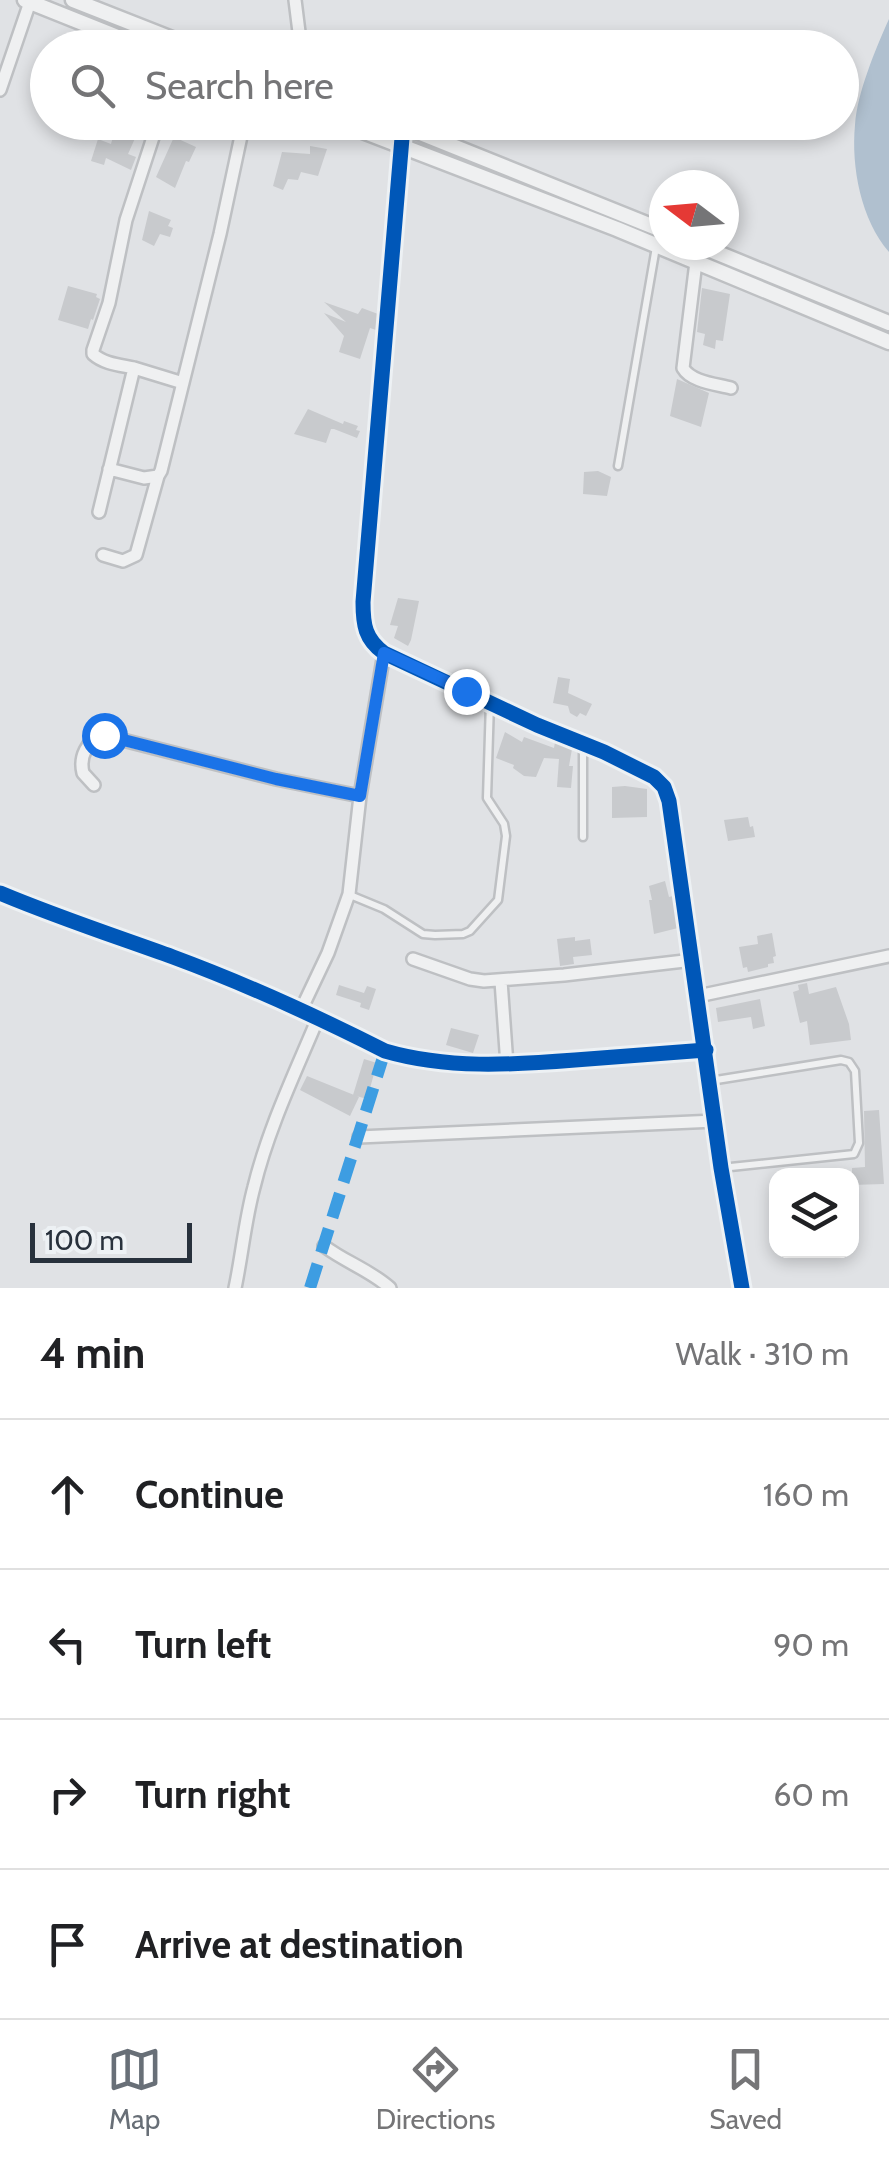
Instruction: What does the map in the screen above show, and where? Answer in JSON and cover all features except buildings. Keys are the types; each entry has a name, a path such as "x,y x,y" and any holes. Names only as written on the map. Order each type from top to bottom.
{"street":[{"path":"73,0 149,30"},
{"path":"295,0 299,30"},
{"path":"0,90 28,1 100,30"},
{"path":"152,140 126,220 93,354 183,383"},
{"path":"103,555 123,561 136,555 183,383 240,140"},
{"path":"386,140 649,243"},
{"path":"401,140 364,602 365,632 384,653 654,777 667,793 742,1288"},
{"path":"438,140 649,225"},
{"path":"691,260 889,342"},
{"path":"735,260 889,323"},
{"path":"696,262 682,368 693,377 732,388"},
{"path":"99,512 134,368"},
{"path":"109,469 144,478 158,476"},
{"path":"301,1010 328,953 349,894 360,796 384,653"},
{"path":"94,785 83,773 82,760 89,743 104,735 360,796"},
{"path":"0,893 172,957 301,1010 384,1051 406,1057 436,1063 507,1065 706,1050"},
{"path":"698,996 889,956"},
{"path":"412,959 470,979 501,981 693,960"},
{"path":"501,981 507,1065"},
{"path":"235,1288 258,1170 318,1018"},
{"path":"358,1138 716,1121"},
{"path":"324,1246 390,1288"}],"lane":[{"path":"618,466 654,260"},
{"path":"349,894 423,934 435,935 470,931 498,900 506,836 504,824 487,798 490,702"},
{"path":"583,837 584,744"},
{"path":"710,1081 827,1061 846,1060 855,1070 859,1143 854,1154 722,1168"}],"water":[{"path":"889,19 889,252 865,209 854,141 859,140 859,103"}],"marked path":[{"path":"310,1288 385,1051"}],"cycle path":[{"path":"402,140 363,602 366,631 384,653 604,752 654,777 664,787 742,1288"},
{"path":"0,893 227,978 385,1051 408,1057 503,1064 706,1050"}],"route":[{"path":"104,735 360,796 384,653 466,691"}]}
